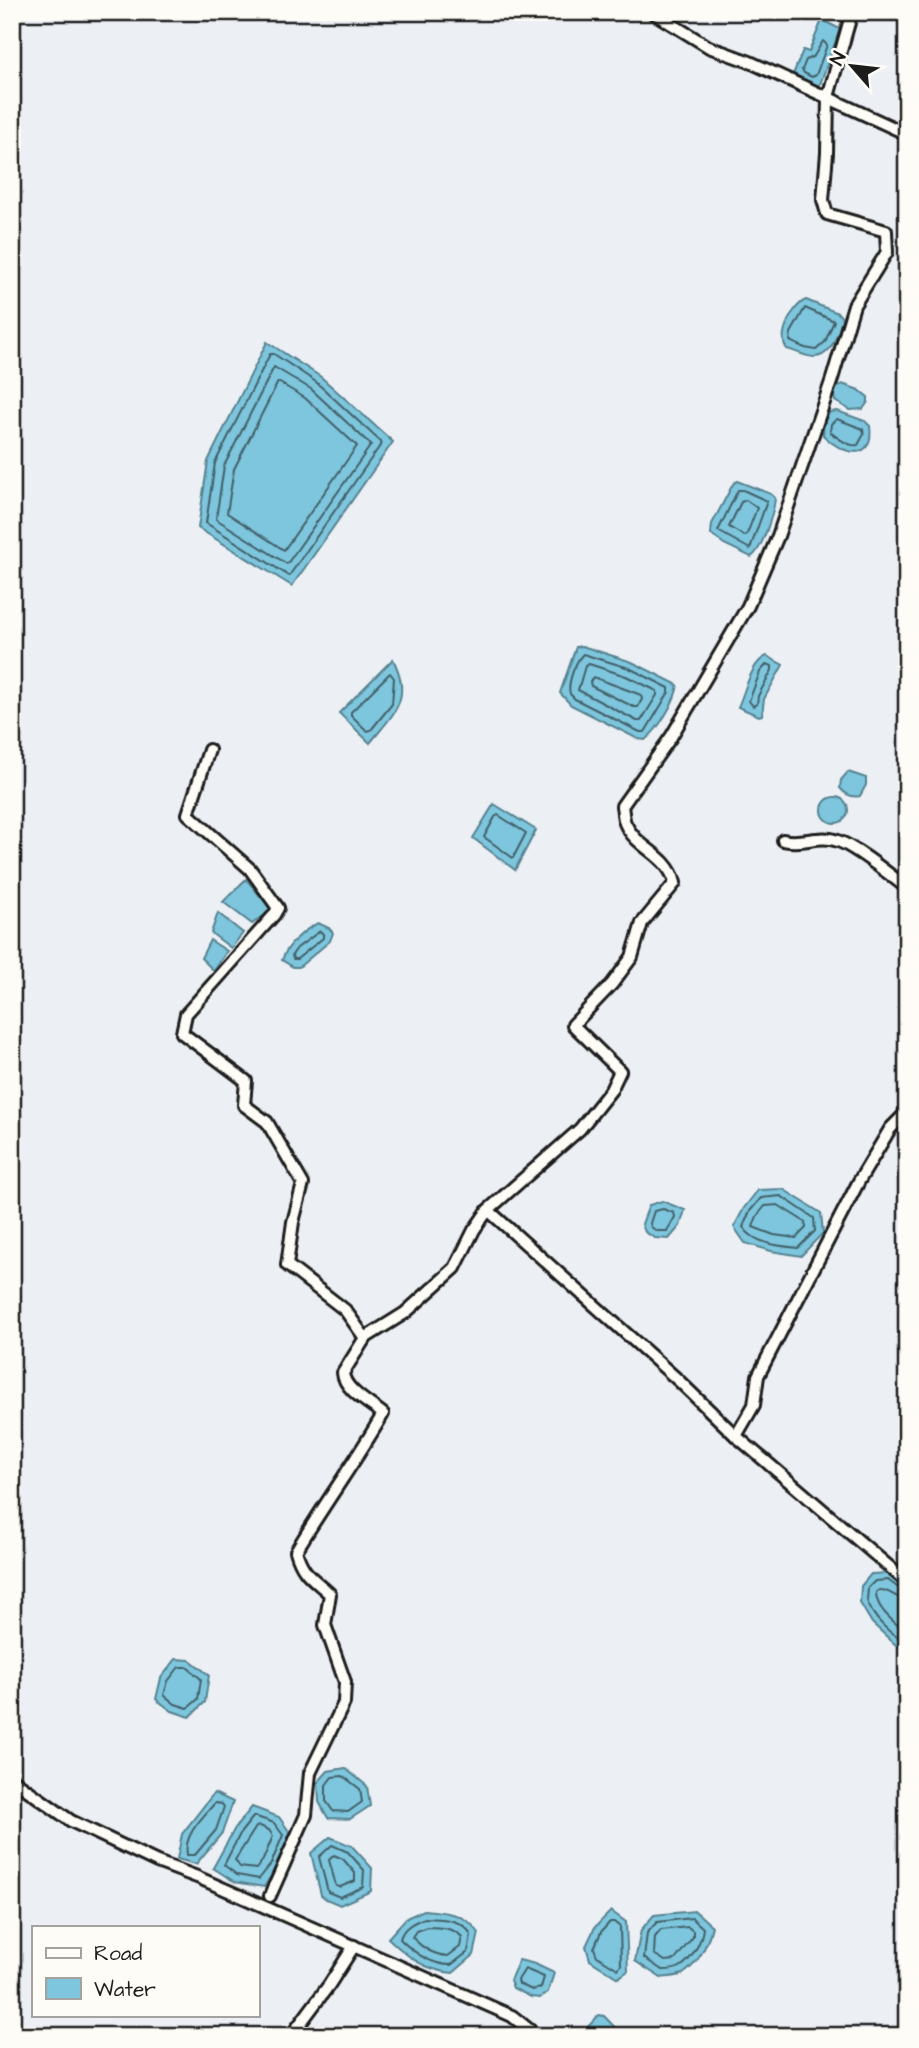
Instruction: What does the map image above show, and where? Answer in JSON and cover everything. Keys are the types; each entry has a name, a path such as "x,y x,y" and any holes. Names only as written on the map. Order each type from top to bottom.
{"street":[{"path":"652,12 709,47 750,62 907,134"},
{"path":"270,1896 306,1815 310,1773 344,1703 345,1682 325,1625 330,1594 307,1576 296,1551 383,1414 344,1379 343,1373 365,1338 405,1313 455,1268 474,1230 488,1210 580,1129 611,1090 620,1071 573,1025 612,984 632,957 642,923 675,883 671,869 636,839 624,822 622,806 671,737 748,606 778,536 855,305 887,252 886,232 827,214 823,200 828,97 852,12"},
{"path":"209,750 188,814 250,869 278,908 186,1014 182,1033 246,1081 244,1105 267,1122 303,1184 293,1222 287,1265 345,1310 365,1338"},
{"path":"783,840 792,843 810,839 837,840 907,888"},
{"path":"736,1436 754,1405 758,1376 811,1270 890,1129 907,1112"},
{"path":"488,1210 678,1380 736,1436 907,1581"},
{"path":"12,1779 71,1821 157,1862 197,1877 512,2016 537,2036"},
{"path":"291,2036 354,1946"}],"water":[{"path":"822,20 840,29 819,87 792,77 803,50 809,52"},
{"path":"806,300 838,313 842,318 834,343 820,356 804,355 787,349 784,343 785,329 791,315"},
{"path":"267,342 321,377 393,442 292,586 198,528 208,461"},
{"path":"842,384 859,390 868,397 863,409 850,410 835,401 833,391"},
{"path":"837,411 865,421 870,426 870,438 862,451 847,451 823,435 824,421 830,412"},
{"path":"737,481 775,498 763,539 751,557 724,544 711,534 712,524"},
{"path":"582,646 632,662 678,685 666,715 645,740 571,705 560,693 576,647"},
{"path":"767,656 783,665 764,699 762,715 759,716 738,707 753,671 761,659"},
{"path":"393,659 399,673 401,695 393,714 370,743 339,713"},
{"path":"848,772 866,778 866,785 860,796 849,795 840,788 841,780"},
{"path":"835,797 844,801 848,810 844,819 835,823 826,819 822,810 826,801"},
{"path":"494,804 536,830 515,870 473,838"},
{"path":"246,879 272,910 252,924 223,902"},
{"path":"218,913 243,933 231,948 211,933"},
{"path":"318,923 333,933 330,941 299,967 293,967 282,960 297,938"},
{"path":"210,940 227,951 214,971 201,958"},
{"path":"783,1189 821,1213 823,1233 801,1256 745,1243 734,1227 758,1190"},
{"path":"662,1201 685,1210 680,1226 669,1239 655,1238 645,1232 642,1224 649,1205"},
{"path":"891,1573 907,1586 907,1647 898,1647 872,1623 860,1603 861,1586 871,1574"},
{"path":"176,1659 190,1660 209,1675 205,1702 190,1717 172,1711 156,1699 161,1678"},
{"path":"345,1768 367,1786 370,1806 350,1819 328,1818 319,1802 318,1782 328,1771"},
{"path":"214,1793 233,1802 222,1833 196,1864 177,1859 182,1834"},
{"path":"252,1807 279,1817 291,1834 277,1867 264,1887 235,1882 213,1868 235,1828"},
{"path":"330,1837 352,1846 372,1868 371,1891 340,1905 321,1895 311,1853"},
{"path":"424,1910 462,1917 479,1933 474,1955 453,1973 418,1962 388,1938 406,1918"},
{"path":"611,1911 626,1922 628,1971 618,1978 590,1960 586,1946 595,1927"},
{"path":"695,1911 712,1926 702,1952 683,1974 661,1978 635,1961 641,1930 654,1915"},
{"path":"519,1960 554,1973 548,1992 540,1998 531,1997 513,1988 510,1980"},
{"path":"599,2015 604,2016 623,2036 579,2036"}]}
